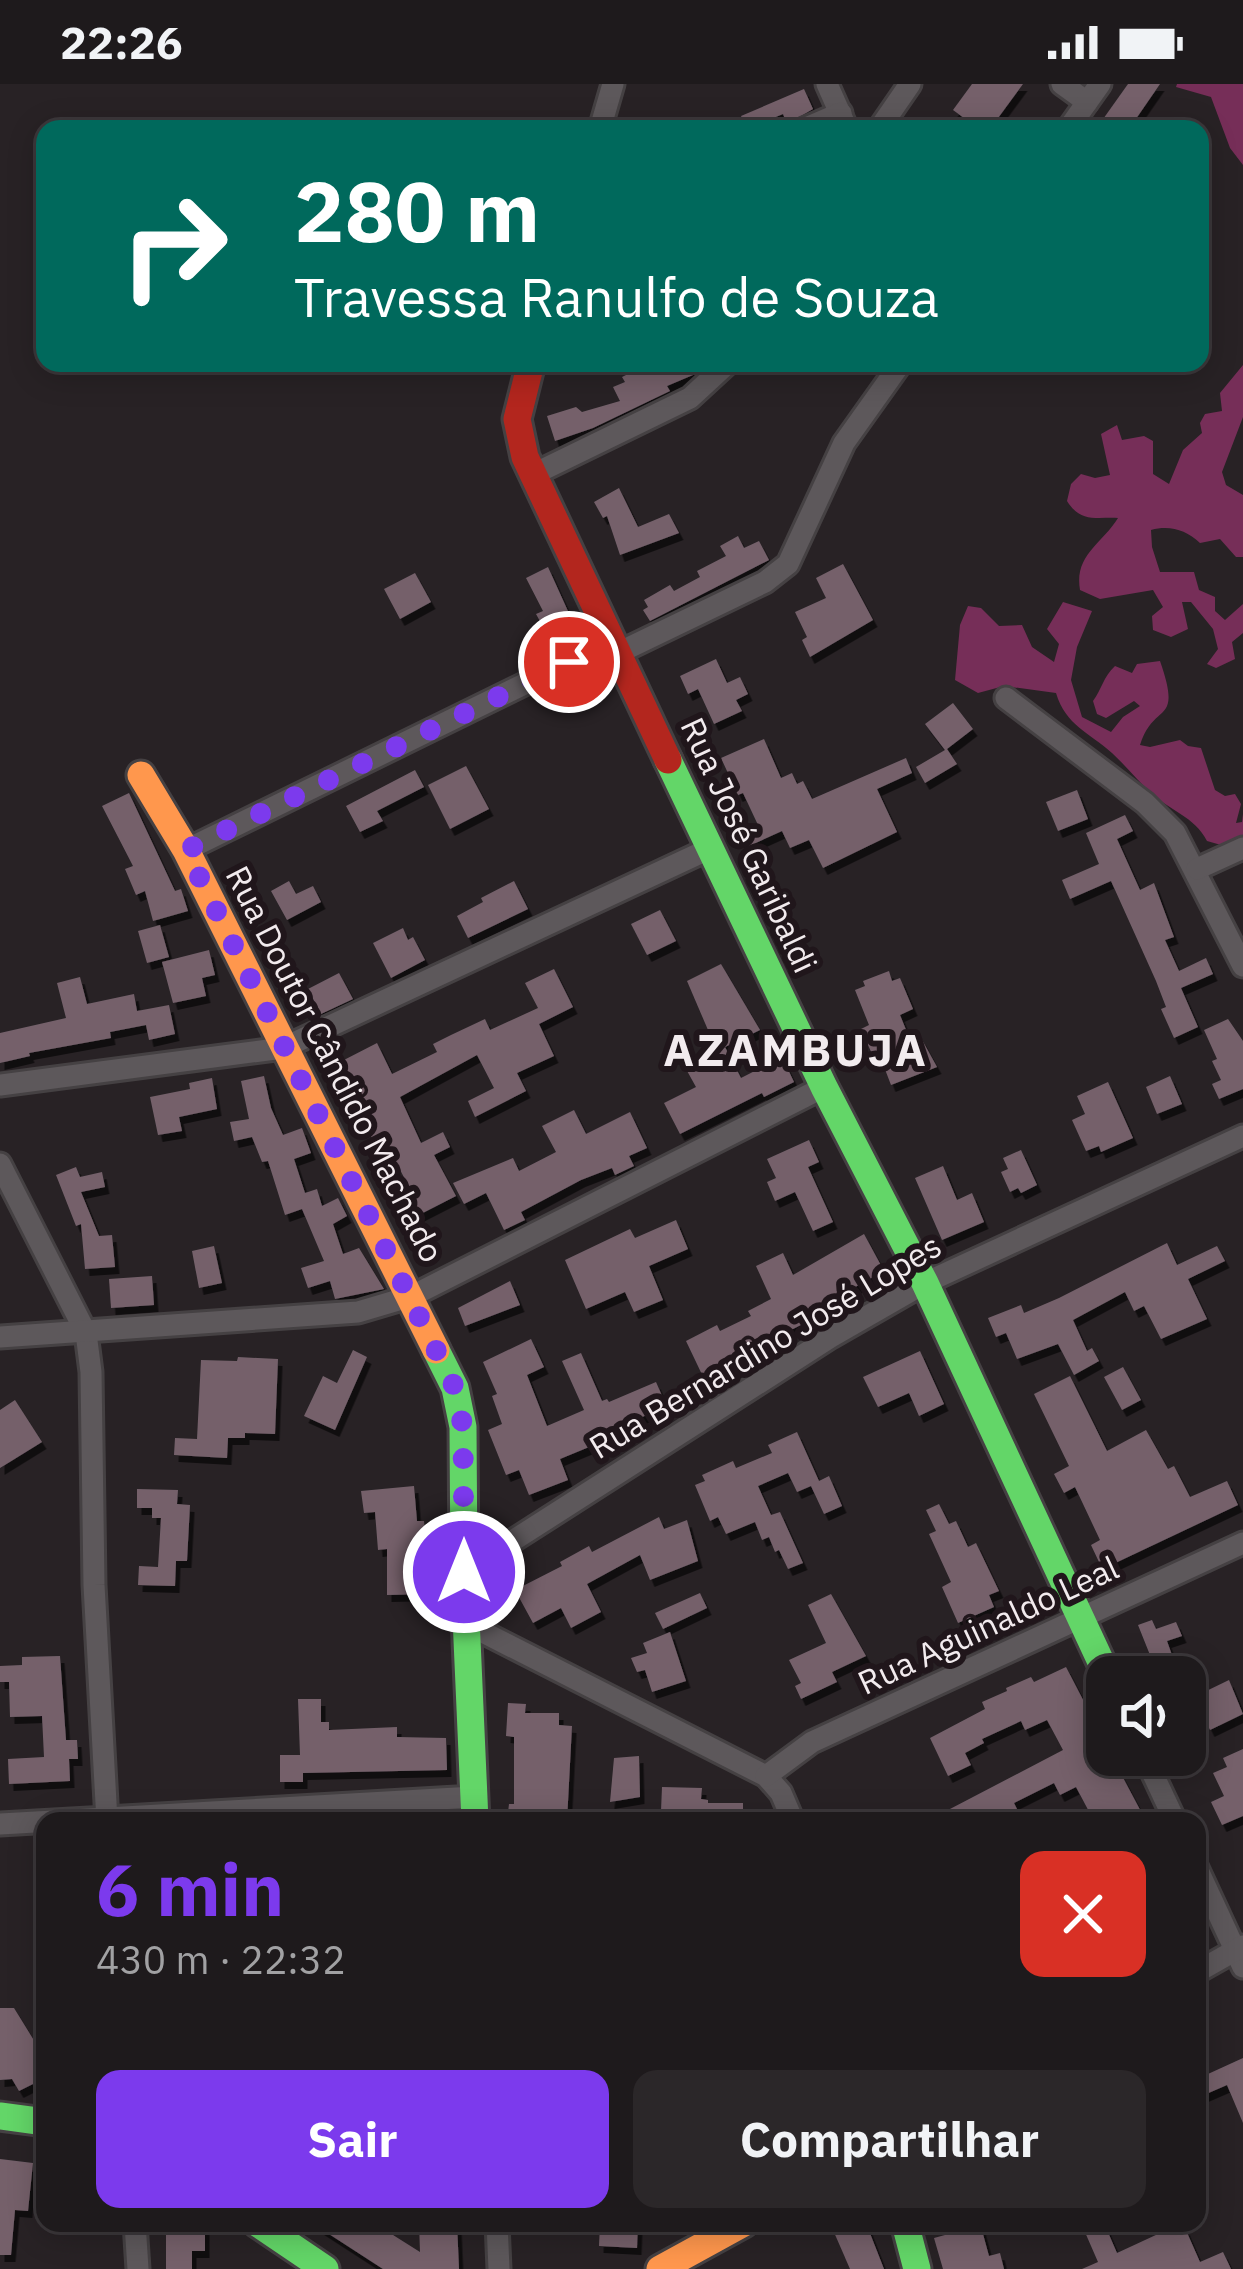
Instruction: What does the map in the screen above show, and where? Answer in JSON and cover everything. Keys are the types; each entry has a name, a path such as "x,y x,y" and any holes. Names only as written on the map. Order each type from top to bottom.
{"street":[{"path":"603,120 613,84"},
{"path":"827,84 844,120"},
{"path":"885,120 910,84"},
{"path":"1062,84 1094,93 1074,120"},
{"name":"Rua José Garibaldi","path":"528,372 516,412 516,437 532,475 824,1087 925,1283 1098,1656"},
{"path":"532,475 690,398 718,372"},
{"path":"186,850 615,647 765,582 788,564 844,443 895,372"},
{"path":"1006,698 1145,803 1175,832 1243,966"},
{"name":"Rua Doutor Cândido Machado","path":"141,775 186,850 455,1388 463,1427 474,1809"},
{"path":"0,1085 284,1048 710,848"},
{"path":"1197,869 1243,848"},
{"path":"0,1337 358,1312 412,1296 824,1087"},
{"name":"Rua Bernardino José Lopes","path":"464,1572 831,1337 925,1283 1243,1136"},
{"path":"0,1164 86,1334 107,1812"},
{"name":"Rua Aguinaldo Leal","path":"766,1776 812,1742 1243,1543"},
{"path":"467,1624 766,1776 781,1792 789,1812"},
{"path":"1154,1776 1171,1812"},
{"path":"364,1812 474,1809"},
{"path":"0,1824 36,1822"},
{"path":"1206,1886 1240,1955 1206,1968"},
{"path":"0,2116 36,2121"},
{"path":"136,2232 138,2269"},
{"path":"270,2232 325,2269"},
{"path":"497,2232 499,2269"},
{"path":"660,2269 728,2232"},
{"path":"907,2232 917,2269"}],"shaded area":[{"path":"1177,84 1243,84 1243,165 1230,148 1211,97"},
{"path":"1243,365 1243,417 1222,472 1226,485 1243,495 1243,557 1236,557 1220,539 1200,543 1177,530 1151,530 1160,572 1194,572 1199,590 1215,597 1215,611 1225,620 1243,604 1243,633 1232,642 1235,659 1216,668 1207,664 1218,649 1213,629 1191,602 1182,602 1188,629 1171,637 1153,630 1152,616 1163,607 1153,590 1100,599 1080,590 1085,559 1118,518 1083,516 1067,501 1071,484 1081,474 1110,475 1101,434 1117,425 1122,440 1144,436 1153,441 1153,474 1169,484 1183,450 1202,433 1205,414 1222,411 1220,393"},
{"path":"1063,602 1092,611 1077,647 1071,680 1082,717 1111,732 1140,706 1134,701 1106,718 1097,714 1093,701 1108,674 1115,666 1132,673 1137,664 1160,661 1167,705 1140,745 1180,740 1201,748 1215,790 1225,796 1235,794 1241,804 1236,823 1242,822 1243,814 1243,837 1233,839 1228,847 1207,841 1195,825 1151,793 1072,721 1056,693 1004,686 978,693 955,680 960,625 968,606 981,608 999,626 1022,625 1032,647 1054,662 1059,644 1047,629"}],"building":[{"path":"972,84 1023,84 997,120 967,120 953,110"},
{"path":"1128,84 1160,84 1135,120 1102,120"},
{"path":"804,89 813,109 794,120 785,120 783,114 769,120 743,120 741,116"},
{"path":"632,372 696,372 667,386 670,391 555,441 547,416 620,401 613,387 625,382 622,377"},
{"path":"619,488 638,527 669,514 679,533 620,555 607,516 603,518 594,502"},
{"path":"738,536 744,548 759,541 769,560 650,621 643,610 648,607 644,600 670,585 674,591 700,577 697,571 726,556 720,546"},
{"path":"843,564 873,620 810,657 795,612 826,598 816,578"},
{"path":"548,567 577,631 545,649 534,630 542,625 536,614 543,611 526,578"},
{"path":"415,573 431,602 400,619 384,589"},
{"path":"716,659 727,683 740,677 748,694 736,700 742,711 714,724 698,689 688,694 680,676"},
{"path":"953,703 973,729 947,749 957,764 925,783 916,767 945,750 925,724"},
{"path":"764,739 781,778 792,773 797,784 803,781 812,799 906,758 912,773 877,789 897,832 823,868 809,840 790,848 782,831 749,846 743,832 758,825 721,758"},
{"path":"466,766 489,809 450,829 428,785"},
{"path":"415,770 424,787 377,811 383,821 360,832 346,806"},
{"path":"1077,790 1088,819 1058,831 1046,802"},
{"path":"129,793 188,911 153,921 145,891 136,895 125,869 133,866 102,806"},
{"path":"1125,815 1133,831 1117,839 1140,890 1154,883 1174,937 1165,940 1179,971 1206,958 1213,974 1181,988 1198,1027 1174,1038 1161,1009 1166,1007 1156,981 1111,881 1070,899 1062,880 1099,864 1086,833"},
{"path":"289,881 296,894 313,886 321,902 287,920 271,891"},
{"path":"514,881 528,909 468,938 457,916"},
{"path":"660,910 676,941 647,955 631,924"},
{"path":"160,925 169,957 147,963 138,931"},
{"path":"403,928 425,960 391,978 373,943"},
{"path":"209,950 215,975 202,978 206,996 173,1003 162,962"},
{"path":"721,964 760,1030 717,1051 687,981"},
{"path":"554,969 573,1007 539,1024 554,1056 517,1073 526,1091 475,1117 468,1101 494,1088 477,1055 400,1097 421,1143 443,1132 450,1147 434,1155 456,1196 413,1218 405,1202 414,1197 391,1152 381,1157 369,1132 377,1128 342,1061 377,1043 392,1074 437,1052 433,1044 485,1019 490,1030 538,1008 525,983"},
{"path":"889,971 892,981 900,978 913,1009 900,1015 911,1042 921,1038 937,1067 891,1085 878,1051 872,1054 861,1029 869,1025 855,990 865,986 863,981"},
{"path":"339,973 353,999 321,1014 308,989"},
{"path":"80,977 87,1004 134,994 137,1011 169,1005 175,1034 149,1040 146,1025 110,1032 111,1038 0,1063 0,1033 66,1018 57,983"},
{"path":"1228,1019 1243,1041 1243,1089 1219,1099 1212,1084 1221,1080 1212,1061 1217,1059 1204,1030"},
{"path":"725,1047 741,1078 782,1057 794,1082 680,1134 664,1103 696,1087 686,1069"},
{"path":"264,1076 283,1135 302,1128 311,1153 294,1159 305,1193 317,1189 322,1206 338,1198 347,1216 333,1224 343,1254 359,1248 384,1289 335,1299 330,1281 308,1288 301,1268 324,1261 302,1209 285,1215 268,1161 262,1162 252,1137 234,1141 230,1122 249,1119 241,1081"},
{"path":"1170,1076 1182,1104 1157,1114 1146,1087"},
{"path":"212,1078 217,1109 179,1117 182,1131 158,1135 150,1097 190,1089 189,1083"},
{"path":"1108,1082 1133,1138 1101,1152 1099,1146 1086,1151 1072,1120 1085,1114 1077,1096"},
{"path":"574,1110 586,1134 630,1112 647,1148 629,1156 634,1166 615,1175 612,1168 581,1180 521,1212 525,1220 504,1230 486,1193 464,1204 453,1183 513,1158 519,1171 556,1152 542,1126"},
{"path":"809,1140 819,1162 808,1167 833,1222 813,1231 795,1192 775,1201 767,1182 776,1178 767,1159"},
{"path":"1021,1150 1037,1185 1021,1193 1018,1188 1010,1192 1001,1172 1008,1169 1003,1158"},
{"path":"943,1166 957,1200 972,1193 984,1222 942,1240 915,1178"},
{"path":"76,1167 80,1177 102,1172 105,1187 81,1192 99,1236 112,1235 115,1267 85,1269 81,1224 76,1226 56,1175"},
{"path":"676,1220 688,1249 649,1266 663,1300 634,1312 625,1292 586,1309 565,1260 630,1229 635,1238"},
{"path":"864,1234 884,1271 800,1318 803,1324 787,1332 785,1327 738,1349 742,1357 733,1362 737,1370 707,1385 686,1341 717,1325 720,1331 751,1316 748,1311 771,1299 756,1266 783,1253 793,1275"},
{"path":"1167,1243 1177,1265 1217,1246 1225,1261 1188,1279 1207,1319 1161,1339 1144,1306 1134,1311 1125,1292 1073,1320 1087,1351 1092,1348 1099,1361 1074,1375 1058,1344 1017,1359 1006,1333 996,1337 988,1318 1021,1305 1024,1313"},
{"path":"214,1246 222,1283 199,1288 192,1251"},
{"path":"152,1276 154,1305 111,1308 109,1279"},
{"path":"510,1281 520,1305 465,1326 458,1308"},
{"path":"531,1339 544,1367 527,1375 547,1426 584,1410 562,1361 581,1353 602,1401 656,1382 663,1398 655,1401 658,1410 560,1459 568,1480 529,1495 519,1470 506,1475 488,1430 502,1424 492,1396 497,1394 483,1362"},
{"path":"353,1350 367,1357 335,1430 304,1416 323,1376 337,1383"},
{"path":"920,1351 944,1404 919,1416 909,1393 878,1407 863,1377"},
{"path":"238,1357 278,1359 275,1434 228,1438 227,1458 174,1455 175,1438 197,1439 201,1360 237,1361"},
{"path":"1123,1367 1141,1400 1122,1410 1104,1377"},
{"path":"1070,1376 1107,1451 1146,1430 1168,1469 1174,1466 1190,1497 1227,1481 1238,1505 1109,1566 1105,1560 1099,1562 1091,1545 1100,1540 1075,1487 1064,1493 1054,1474 1069,1466 1034,1394"},
{"path":"15,1400 42,1442 0,1468 0,1410"},
{"path":"797,1432 819,1481 829,1476 842,1506 824,1514 811,1486 797,1492 788,1473 758,1486 771,1515 780,1512 803,1563 788,1569 769,1537 762,1540 755,1522 726,1534 718,1517 710,1521 695,1485 705,1481 702,1475 733,1461 736,1468 772,1453 768,1445"},
{"path":"414,1486 417,1521 424,1521 432,1594 387,1595 387,1549 378,1550 375,1512 364,1513 361,1491"},
{"path":"137,1489 178,1490 177,1504 190,1505 187,1561 176,1561 175,1586 138,1585 139,1566 158,1567 161,1518 152,1518 152,1508 137,1508"},
{"path":"939,1504 949,1524 956,1521 968,1547 976,1543 999,1591 989,1595 994,1607 958,1623 942,1587 951,1582 929,1534 936,1531 926,1510"},
{"path":"659,1517 664,1529 687,1520 698,1561 650,1580 640,1555 587,1584 601,1612 571,1628 561,1608 533,1623 515,1590 589,1546 592,1552"},
{"path":"700,1593 707,1608 663,1629 655,1613"},
{"path":"831,1594 866,1656 832,1672 837,1682 801,1699 795,1686 801,1683 789,1660 826,1643 808,1605"},
{"path":"1152,1620 1156,1629 1176,1622 1182,1636 1167,1641 1172,1656 1150,1656 1138,1625"},
{"path":"670,1632 686,1681 652,1692 645,1670 637,1672 631,1658 647,1653 643,1643"},
{"path":"60,1656 66,1740 77,1740 78,1759 69,1759 70,1781 9,1784 8,1759 44,1757 42,1716 10,1717 9,1682 0,1682 0,1666 22,1665 22,1657"},
{"path":"1066,1667 1086,1706 1086,1776 1122,1776 1141,1812 1089,1812 1076,1787 1060,1795 1054,1783 1014,1803 1017,1809 1011,1812 944,1812 1063,1750 1047,1720 1025,1730 1021,1721 982,1739 984,1743 965,1753 971,1765 948,1776 930,1738 985,1709 982,1702 1031,1677 1034,1682"},
{"path":"1229,1680 1243,1714 1210,1730 1206,1691"},
{"path":"298,1699 321,1699 321,1722 329,1722 329,1730 397,1727 397,1737 446,1738 447,1770 303,1773 303,1782 280,1782 280,1755 300,1755"},
{"path":"508,1703 526,1704 525,1713 559,1713 559,1725 572,1726 567,1812 508,1812 509,1804 514,1804 514,1737 506,1736"},
{"path":"1243,1749 1243,1816 1222,1825 1211,1802 1224,1796 1213,1773 1227,1767 1223,1758"},
{"path":"639,1756 640,1797 610,1802 614,1758"},
{"path":"662,1787 702,1788 701,1799 708,1803 743,1803 743,1812 661,1811"},
{"path":"0,2008 14,2008 36,2044 36,2082 19,2091 12,2079 0,2080"},
{"path":"1243,2058 1243,2123 1227,2085 1206,2094 1206,2075"},
{"path":"0,2159 33,2163 28,2211 15,2210 11,2255 0,2255"},
{"path":"166,2232 205,2232 205,2251 192,2251 192,2269 166,2269"},
{"path":"326,2232 388,2232 420,2252 419,2232 457,2232 459,2269 383,2269"},
{"path":"600,2232 638,2232 637,2248 599,2246"},
{"path":"834,2232 870,2232 884,2269 850,2269"},
{"path":"982,2232 989,2256 1000,2253 1004,2269 943,2269 934,2238"},
{"path":"1085,2232 1108,2232 1117,2253 1157,2232 1187,2232 1200,2262 1223,2252 1231,2269 1082,2269 1098,2262"}],"traffic: fast":[{"path":"668,760 824,1087 925,1283 1098,1656"},
{"path":"436,1350 455,1388 463,1427 475,1812"},
{"path":"0,2116 36,2121"},
{"path":"270,2232 325,2269"},
{"path":"907,2232 917,2269"}],"traffic: slow":[{"path":"141,775 186,850 436,1350"},
{"path":"660,2269 728,2232"}],"traffic: jam":[{"path":"529,372 517,419 525,457 668,760"}],"district":[{"name":"AZAMBUJA","path":"796,1050"}],"route":[{"path":"464,1572 463,1427 455,1388 186,850 569,662"}]}
